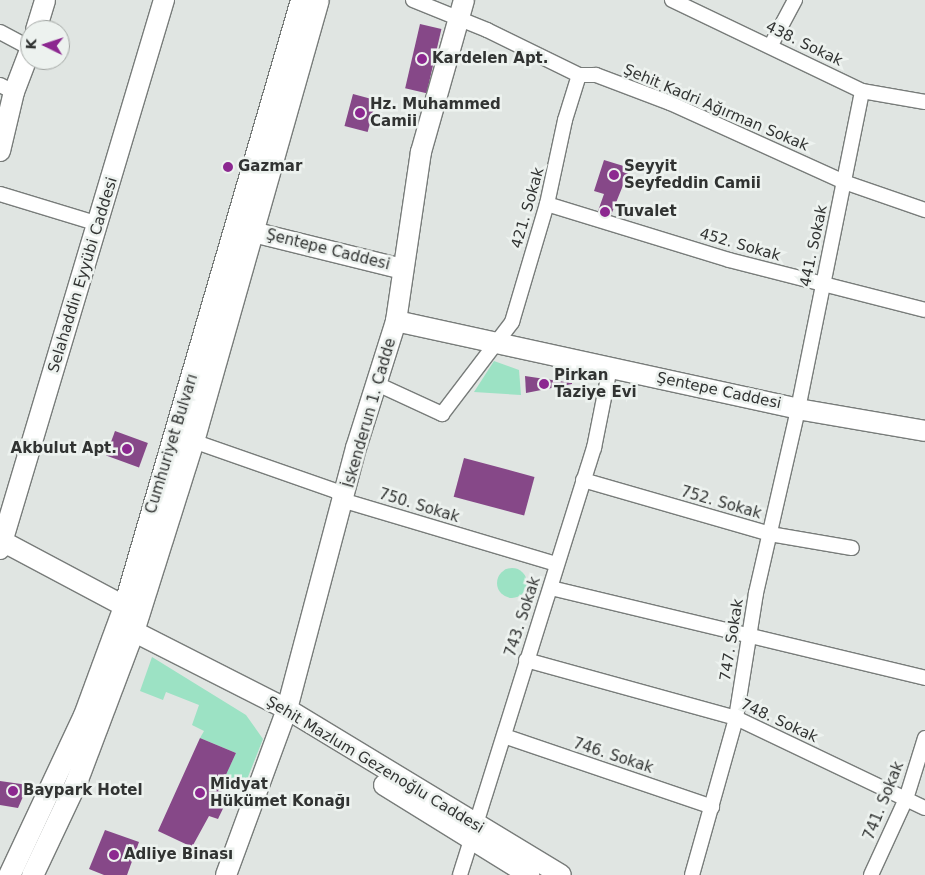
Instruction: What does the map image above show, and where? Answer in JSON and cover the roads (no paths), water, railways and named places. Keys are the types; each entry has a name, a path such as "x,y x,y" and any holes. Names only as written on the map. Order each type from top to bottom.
{"main road":[{"name":"Cumhuriyet Bulvarı","path":"9,875 84,716 124,606 301,0"},
{"name":"Cumhuriyet Bulvarı","path":"32,875 76,782 133,632 192,442 318,0"}],"street":[{"path":"39,20 45,0"},
{"name":"Selahaddin Eyyübi Caddesi","path":"1,543 99,224 164,0"},
{"name":"Şehit Kadri Ağırman Sokak","path":"414,0 579,75 596,75 670,103 844,182 925,210"},
{"name":"İskenderun 1. Cadde","path":"226,875 285,715 345,501 356,448 396,322 402,270 421,152 464,0"},
{"name":"438. Sokak","path":"672,0 771,45 862,91 925,102"},
{"path":"771,45 795,0"},
{"path":"0,32 20,43"},
{"path":"0,151 7,88 20,66"},
{"name":"421. Sokak","path":"377,384 442,414 464,390 493,343 512,322 548,204 565,120 579,75"},
{"name":"441. Sokak","path":"798,409 862,91"},
{"path":"0,194 99,224"},
{"name":"452. Sokak","path":"548,204 729,260 925,310"},
{"name":"Şentepe Caddesi","path":"253,232 402,270"},
{"name":"Şentepe Caddesi","path":"396,322 798,409 925,431"},
{"name":"743. Sokak","path":"460,875 526,660 551,588 556,564 583,480 610,368"},
{"name":"747. Sokak","path":"692,875 736,718 749,636 798,409"},
{"name":"750. Sokak","path":"192,442 336,491 345,501 556,564"},
{"name":"752. Sokak","path":"583,480 770,534 852,548"},
{"path":"1,543 124,606"},
{"path":"551,588 925,678"},
{"name":"Şehit Mazlum Gezenoğlu Caddesi","path":"133,632 285,715 472,832 529,875"},
{"name":"748. Sokak","path":"526,660 736,718 925,808"},
{"name":"746. Sokak","path":"504,736 712,807"},
{"name":"741. Sokak","path":"871,875 906,800 925,738"},
{"name":"Şehit Mazlum Gezenoğlu Caddesi","path":"472,832 560,875"}],"place":[{"name":"Kardelen Apt.","path":"422,59"},
{"name":"Hz. Muhammed Camii","path":"360,113"},
{"name":"Gazmar","path":"228,167"},
{"name":"Seyyit Seyfeddin Camii","path":"614,175"},
{"name":"Tuvalet","path":"605,212"},
{"name":"Pirkan Taziye Evi","path":"544,384"},
{"name":"Akbulut Apt.","path":"127,449"},
{"name":"Baypark Hotel","path":"13,791"},
{"name":"Midyat Hükümet Konağı","path":"200,793"},
{"name":"Adliye Binası","path":"114,855"}]}
